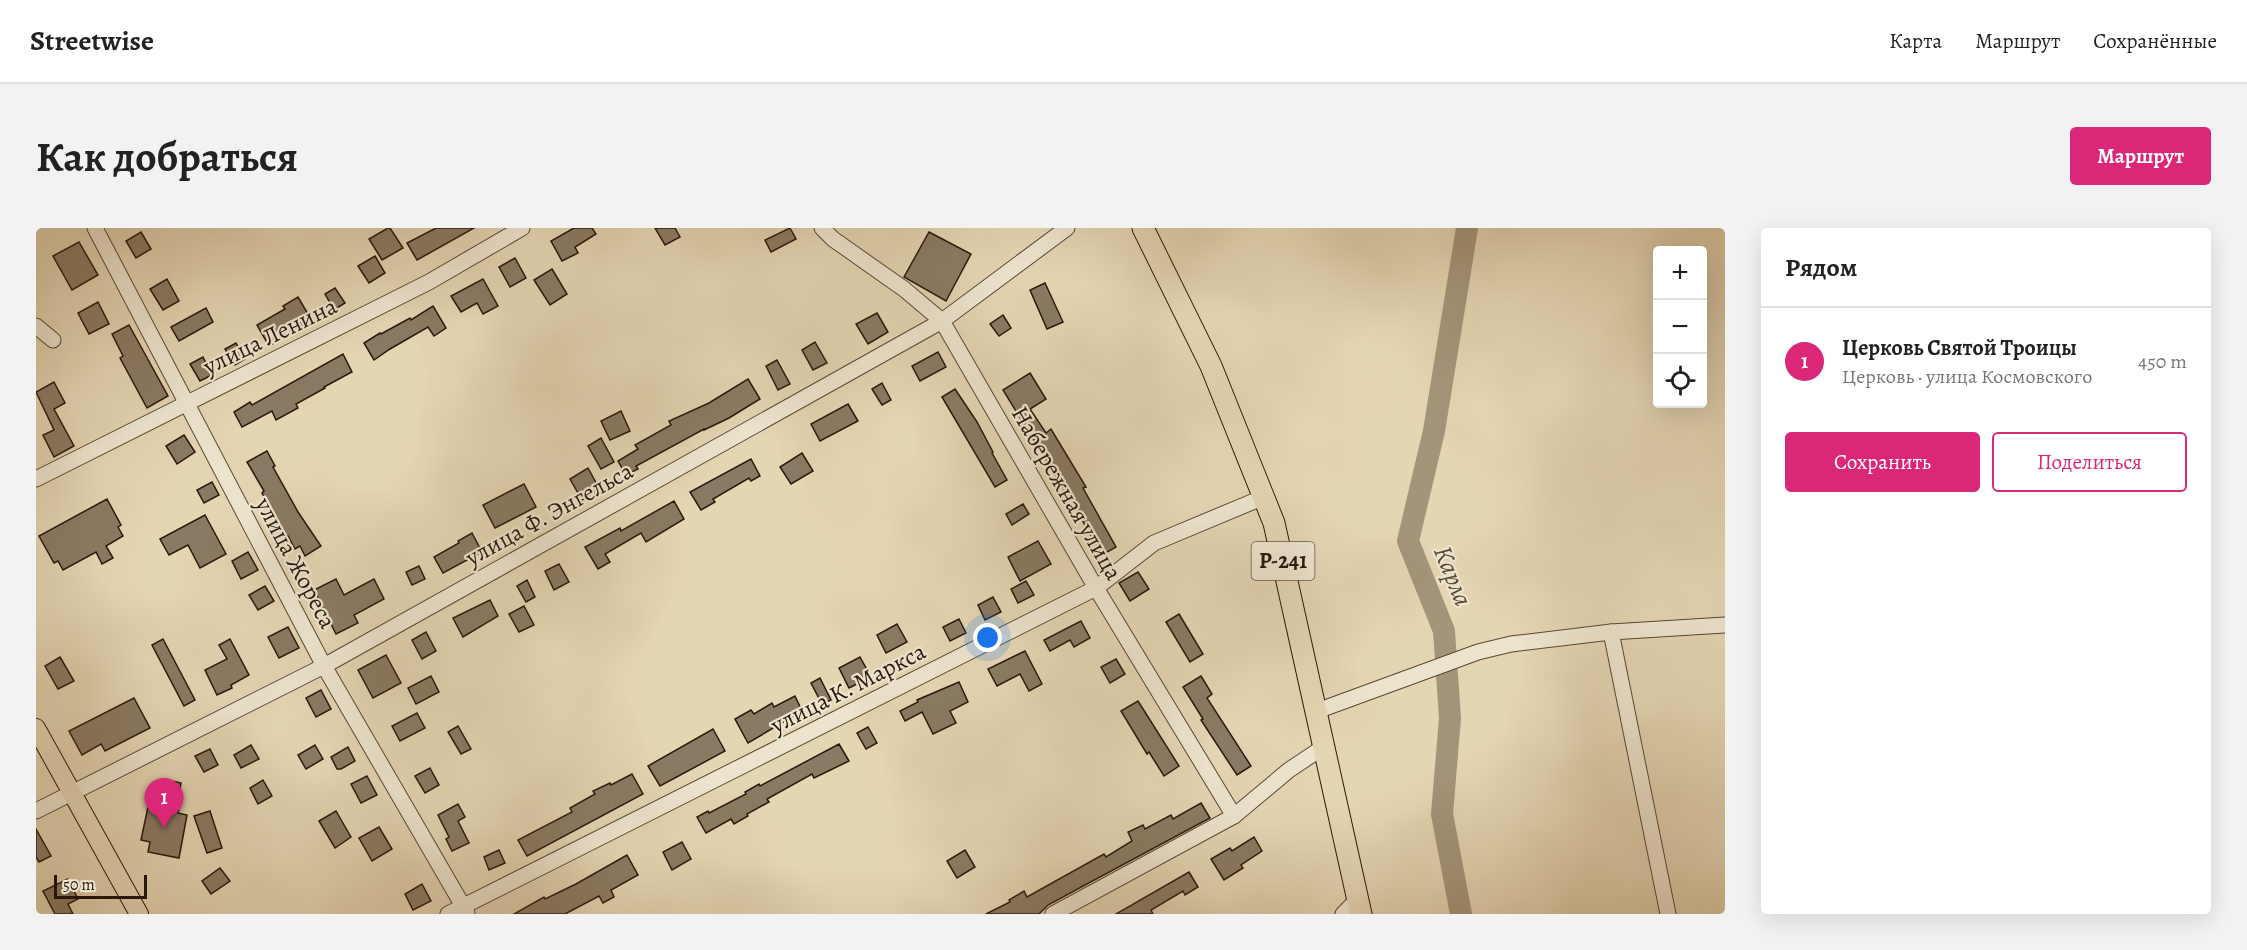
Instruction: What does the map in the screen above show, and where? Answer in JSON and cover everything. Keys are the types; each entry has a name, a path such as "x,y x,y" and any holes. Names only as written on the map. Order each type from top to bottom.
{"highway":[{"name":"Р-241","path":"1143,228 1211,366 1275,523 1360,907"}],"main road":[{"path":"36,728 139,914"}],"street":[{"name":"улица Жореса","path":"94,228 324,666 465,910"},
{"name":"улица Ленина","path":"36,480 429,282 522,228"},
{"name":"Набережная улица","path":"822,228 833,239 904,289 942,321 1096,588 1234,816"},
{"name":"улица Ф. Энгельса","path":"36,811 324,666 942,321 1067,228"},
{"path":"36,326 52,340"},
{"name":"улица К. Маркса","path":"448,914 465,910 1096,588 1154,543 1264,497"},
{"path":"1317,711 1385,684 1478,652 1512,644 1611,632 1725,625"},
{"path":"1611,632 1668,914"},
{"path":"1053,914 1234,816 1288,770 1325,746"},
{"path":"1343,914 1360,907"}],"building":[{"path":"388,228 403,248 382,260 369,239"},
{"path":"436,228 474,228 417,260 407,243"},
{"path":"574,228 592,228 596,234 575,247 578,253 562,261 551,241"},
{"path":"655,228 675,228 680,237 665,245"},
{"path":"790,228 796,239 771,252 765,240"},
{"path":"141,232 151,249 136,258 126,241"},
{"path":"929,232 971,254 946,301 904,277"},
{"path":"79,242 98,275 72,290 53,256"},
{"path":"375,256 385,273 369,283 358,266"},
{"path":"515,258 526,278 510,287 499,267"},
{"path":"552,269 567,294 550,305 534,280"},
{"path":"167,279 179,301 163,310 150,289"},
{"path":"483,279 498,306 483,314 477,303 461,312 451,296"},
{"path":"1045,283 1063,322 1047,329 1030,290"},
{"path":"335,288 345,303 334,310 325,294"},
{"path":"298,297 312,321 269,346 257,325 285,309 283,306"},
{"path":"98,302 109,324 89,334 78,313"},
{"path":"433,306 446,328 434,336 428,327 374,360 364,343 410,318 411,320"},
{"path":"206,308 213,322 179,341 171,327"},
{"path":"877,313 888,332 868,344 856,324"},
{"path":"1003,315 1011,328 999,336 990,324"},
{"path":"129,325 168,396 147,408 120,358 123,356 112,334"},
{"path":"815,342 827,363 813,370 802,350"},
{"path":"236,343 245,359 235,365 225,349"},
{"path":"938,352 946,367 920,381 912,366"},
{"path":"343,354 352,372 296,404 298,408 276,420 272,411 242,427 234,412 250,402 252,405"},
{"path":"203,357 212,375 200,381 190,364"},
{"path":"777,360 790,384 778,390 766,366"},
{"path":"1030,373 1046,399 1030,409 1046,433 1051,429 1086,487 1083,488 1116,547 1102,555 1003,390"},
{"path":"748,379 760,399 729,418 636,466 638,469 626,475 618,461 638,449 635,445 671,425 669,421 709,403"},
{"path":"54,382 65,403 54,409 74,446 54,457 43,435 54,430 36,392"},
{"path":"882,383 891,400 882,405 872,389"},
{"path":"955,389 977,422 1007,480 995,487 942,397"},
{"path":"848,404 858,421 820,441 811,424"},
{"path":"621,411 630,431 610,440 601,421"},
{"path":"184,435 195,452 177,464 166,446"},
{"path":"601,438 614,462 601,469 588,446"},
{"path":"267,451 275,466 273,467 298,512 321,546 305,556 300,546 295,549 288,536 285,538 262,493 264,491 247,462"},
{"path":"802,453 813,471 791,484 780,467"},
{"path":"751,459 760,476 751,481 749,478 713,499 715,502 701,510 690,492"},
{"path":"588,468 600,490 582,500 570,479"},
{"path":"212,482 219,495 204,503 197,490"},
{"path":"524,484 536,507 495,528 483,505"},
{"path":"107,499 121,525 118,527 123,536 106,546 113,558 102,564 96,552 63,570 58,561 54,563 39,536"},
{"path":"674,501 684,519 646,542 641,533 605,554 610,562 598,569 585,547 620,528 621,531"},
{"path":"1023,504 1029,514 1012,525 1006,514"},
{"path":"205,515 226,554 200,568 188,545 169,555 160,539"},
{"path":"472,533 482,552 443,573 434,557"},
{"path":"1038,541 1051,564 1020,581 1008,557"},
{"path":"248,552 258,570 241,579 232,561"},
{"path":"559,564 569,582 554,590 545,571"},
{"path":"419,566 425,579 412,585 406,572"},
{"path":"1138,572 1149,589 1130,601 1119,583"},
{"path":"336,579 344,595 374,579 384,599 354,615 358,623 336,634 314,590"},
{"path":"527,580 535,597 526,602 517,586"},
{"path":"1026,581 1034,595 1018,603 1011,589"},
{"path":"265,586 274,601 258,610 249,595"},
{"path":"993,597 1001,612 985,620 978,605"},
{"path":"490,600 498,616 463,637 453,618"},
{"path":"524,606 534,625 519,632 509,614"},
{"path":"1179,614 1203,654 1190,662 1166,622"},
{"path":"959,619 966,633 950,641 943,627"},
{"path":"1081,621 1090,638 1074,647 1070,640 1050,651 1044,640"},
{"path":"897,624 907,642 886,653 877,635"},
{"path":"288,627 299,648 279,658 268,637"},
{"path":"426,632 436,651 422,659 412,640"},
{"path":"163,639 195,700 184,706 152,645"},
{"path":"230,639 249,675 231,685 232,688 217,695 205,670 227,659 219,645"},
{"path":"1025,651 1042,684 1029,691 1020,674 997,686 988,669"},
{"path":"386,655 401,683 373,698 358,670"},
{"path":"60,657 74,681 58,689 45,666"},
{"path":"860,657 871,677 849,688 839,668"},
{"path":"1116,659 1125,674 1110,683 1101,667"},
{"path":"431,676 439,692 416,704 408,688"},
{"path":"1201,676 1212,694 1207,698 1251,766 1237,775 1201,720 1203,719 1183,687"},
{"path":"820,678 831,700 822,704 811,683"},
{"path":"959,682 968,702 950,711 956,723 933,734 922,712 905,721 900,711 918,702 917,700"},
{"path":"321,690 331,709 316,717 306,698"},
{"path":"795,696 802,711 748,743 735,719 751,710 754,714 772,703 774,707"},
{"path":"134,698 150,728 105,751 101,744 82,755 69,731"},
{"path":"1138,701 1179,766 1164,776 1149,752 1147,754 1121,711"},
{"path":"417,713 425,728 400,741 392,726"},
{"path":"458,726 471,749 461,754 448,732"},
{"path":"868,727 877,743 866,749 857,733"},
{"path":"713,729 725,751 660,786 648,766"},
{"path":"839,744 849,761 814,778 812,774 767,799 769,802 734,824 731,819 706,833 697,817 746,794 745,792 759,784 760,786"},
{"path":"251,745 259,759 241,768 234,755"},
{"path":"315,745 323,759 306,769 298,755"},
{"path":"348,747 355,761 337,769 331,757"},
{"path":"210,749 218,765 204,772 195,756"},
{"path":"430,768 439,785 425,793 415,776"},
{"path":"632,774 643,794 527,856 518,840 572,812 570,808 595,794 593,791"},
{"path":"367,776 377,795 361,803 351,784"},
{"path":"164,779 181,783 179,794 182,795 178,813 187,815 179,858 148,852 150,842 141,840 148,807 156,809"},
{"path":"263,780 272,796 258,804 250,788"},
{"path":"1201,803 1210,818 1048,905 1039,914 986,914 1010,902 1009,900 1024,891 1027,897 1104,854 1106,857 1132,841 1128,832 1143,825 1145,829 1171,815 1173,819"},
{"path":"458,804 465,817 458,821 469,843 452,851 446,839 449,837 438,815"},
{"path":"210,811 222,848 207,853 194,816"},
{"path":"336,811 351,837 335,848 319,821"},
{"path":"379,827 392,849 372,861 359,838"},
{"path":"36,829 51,856 39,862 36,857"},
{"path":"1254,837 1262,851 1241,865 1243,868 1224,880 1211,859 1230,848 1232,851"},
{"path":"682,842 691,859 672,870 663,852"},
{"path":"499,850 505,863 489,870 484,857"},
{"path":"965,850 975,867 957,878 947,861"},
{"path":"627,855 638,875 611,890 614,897 603,903 599,896 565,914 514,914 544,897 545,899 576,884"},
{"path":"220,868 230,881 211,894 202,881"},
{"path":"1189,872 1198,887 1185,895 1183,891 1151,910 1153,914 1116,914"},
{"path":"68,879 78,899 68,904 73,914 55,914 43,891"},
{"path":"422,884 431,901 413,910 405,894"}],"waterway":[{"name":"Карла","path":"1461,914 1442,814 1450,718 1444,631 1408,541 1434,431 1467,228"}],"place":[{"name":"Церковь Святой Троицы","path":"164,828"}]}
